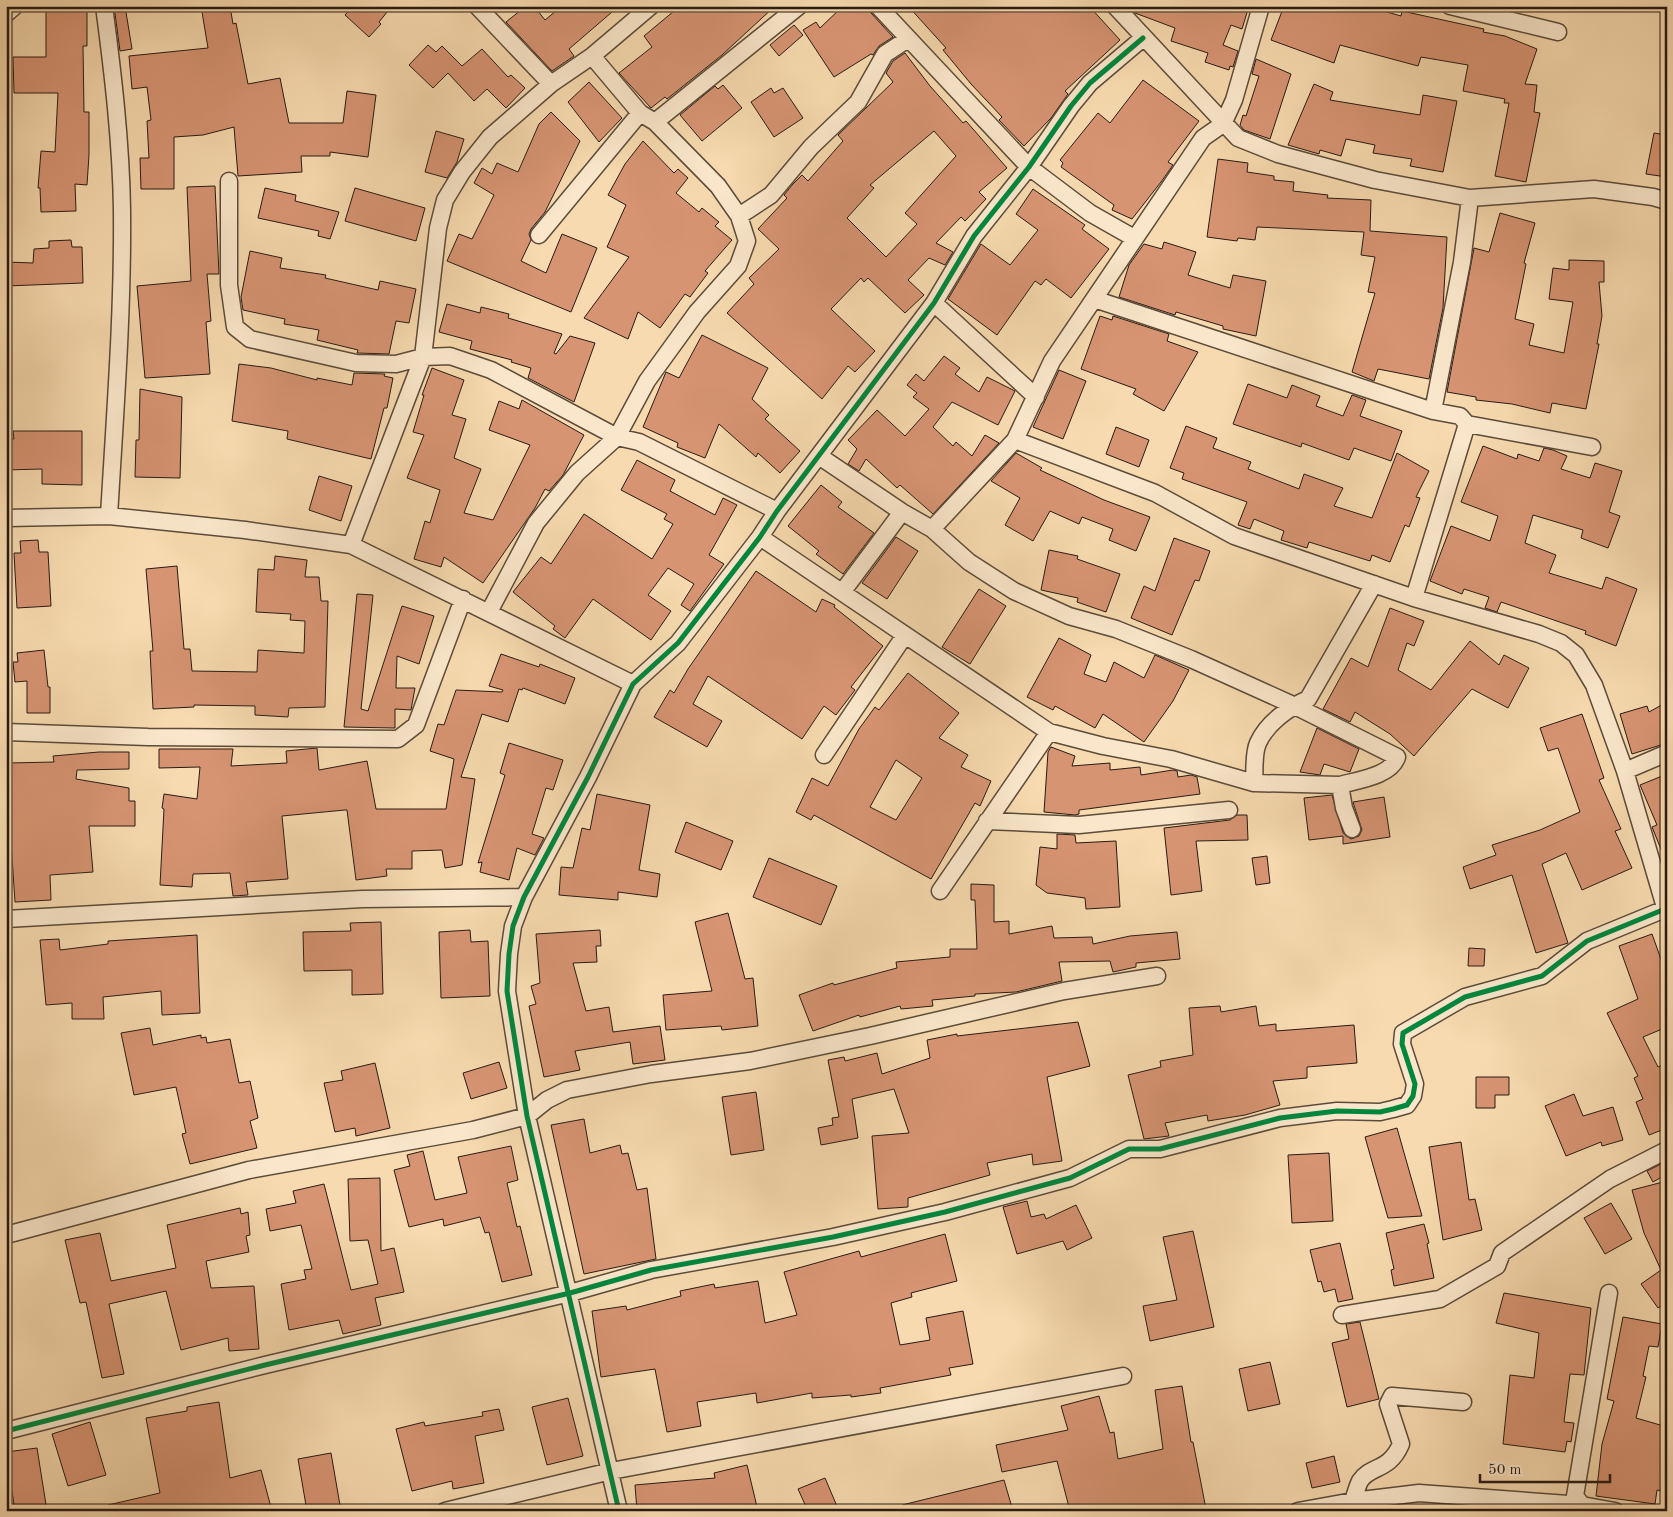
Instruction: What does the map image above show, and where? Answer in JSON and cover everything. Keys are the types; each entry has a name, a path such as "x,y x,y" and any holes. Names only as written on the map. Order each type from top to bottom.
{"street":[{"path":"6,14 15,6"},
{"path":"104,6 115,90 122,209 120,340 109,516"},
{"path":"477,6 551,84"},
{"path":"351,545 423,357 438,228 445,200 462,172 490,137 551,84 592,56 651,6"},
{"path":"540,235 648,118 799,6"},
{"path":"878,6 1029,167 1090,212 1134,238"},
{"path":"1115,6 1238,138 1278,154 1374,180 1470,198 1594,189 1653,197 1667,202"},
{"path":"932,529 1015,440 1052,361 1203,138 1223,124 1234,100 1261,6"},
{"path":"1450,6 1558,32"},
{"path":"619,1511 570,1293 527,1116 507,991 508,954 513,926 524,897 588,777 633,684 678,643 760,537 777,511 934,303 974,236 1029,167 1071,106 1090,83 1143,38"},
{"path":"740,216 771,195 811,147 858,102 885,54 908,39"},
{"path":"489,612 536,523 577,473 617,437 647,381 697,312 738,266 747,241 740,216 718,186 648,118 592,56"},
{"path":"229,181 229,285 234,327 250,339 356,364 396,364 423,357 450,356 491,370 617,437 639,442 777,511"},
{"path":"1432,411 1462,262 1470,198"},
{"path":"1094,299 1432,411 1460,416 1467,424 1592,447"},
{"path":"934,303 1036,397"},
{"path":"1414,598 1467,424"},
{"path":"6,1431 266,1365 570,1293 651,1270 833,1237 945,1212 1070,1178 1129,1149 1160,1149 1280,1118 1337,1111 1380,1112 1407,1105 1413,1096 1415,1084 1402,1044 1403,1033 1411,1027 1465,997 1542,976 1587,941 1666,911 1625,771 1594,685 1576,655 1560,643 1539,634 1414,598 1234,536 1155,493 1015,440"},
{"path":"760,537 843,591 1049,732 1103,746 1171,759 1254,783 1340,785 1386,770 1394,764 1397,756 1293,705 1191,659 1116,629 1069,616 1014,591 969,562 932,529 902,512 819,456"},
{"path":"843,591 902,512"},
{"path":"6,518 109,516 245,530 351,545 633,684"},
{"path":"1254,783 1257,744 1274,721 1293,705 1308,699 1374,584"},
{"path":"6,732 148,737 398,739 416,724 463,599"},
{"path":"824,755 905,635"},
{"path":"940,890 1049,732"},
{"path":"1625,771 1667,753"},
{"path":"1340,785 1344,808 1352,829"},
{"path":"987,821 1079,825 1229,810"},
{"path":"6,920 352,900 524,897"},
{"path":"6,1235 249,1170 473,1130 527,1116 547,1100 567,1090 651,1074 750,1061 870,1036 1064,991 1157,976"},
{"path":"1342,1315 1440,1298 1497,1266 1502,1253 1610,1179 1667,1150"},
{"path":"1582,1505 1575,1496 1609,1293"},
{"path":"445,1511 611,1471 1123,1376"},
{"path":"1353,1501 1361,1480 1396,1456 1401,1444 1388,1404 1392,1396 1464,1402"},
{"path":"1298,1511 1353,1501 1419,1493 1582,1505 1615,1511"}],"building":[{"path":"46,6 87,6 87,46 83,46 84,112 89,112 89,155 87,185 75,184 76,211 41,212 40,188 38,188 41,151 55,152 58,93 14,93 13,57 46,57"},
{"path":"114,6 125,6 132,49 120,51"},
{"path":"201,6 230,6 233,24 236,23 248,84 280,78 289,123 343,123 347,91 376,95 368,157 330,152 330,156 301,156 302,172 238,176 234,127 203,135 174,137 174,189 141,189 140,158 149,158 147,121 151,120 147,87 132,89 129,56 208,48"},
{"path":"353,6 392,6 379,22 381,24 369,37 345,15"},
{"path":"526,6 534,6 545,20 562,6 619,6 569,49 574,56 552,71 506,22"},
{"path":"680,6 775,6 722,55 667,99 665,97 651,108 619,73 652,47 644,36"},
{"path":"843,6 868,6 871,13 893,37 879,46 873,55 871,54 834,77 803,30 816,22 820,28"},
{"path":"908,6 1089,6 1120,40 1065,91 1068,94 1051,118 1024,146 999,120 1002,117 971,84 943,50 946,48"},
{"path":"1129,6 1249,6 1242,29 1231,25 1223,45 1238,51 1233,67 1230,66 1229,70 1205,62 1208,53 1171,41 1175,28 1135,13"},
{"path":"1284,6 1342,6 1355,12 1356,6 1366,6 1401,16 1402,11 1484,29 1483,32 1505,36 1537,49 1525,84 1537,85 1534,112 1540,113 1526,182 1495,176 1509,103 1504,103 1505,99 1463,91 1468,65 1421,57 1418,66 1340,45 1334,63 1271,40"},
{"path":"794,25 803,35 779,56 770,45"},
{"path":"428,45 436,52 442,46 462,66 482,49 508,77 511,75 525,88 506,108 487,89 474,101 448,73 433,88 409,65"},
{"path":"905,53 930,86 963,123 966,121 1007,168 979,192 986,199 965,221 961,217 936,243 953,252 945,265 929,258 908,280 924,295 905,313 868,278 864,282 861,278 831,309 875,351 855,372 848,366 822,399 727,313 754,284 749,278 779,249 758,229 787,198 784,195 793,184 802,175 808,181 843,141 838,135 893,82 886,73 893,61","holes":["934,131 956,156 905,213 917,224 886,257 847,218 874,188 870,185"]},
{"path":"1256,59 1291,74 1270,139 1244,130 1240,125 1243,115 1246,116 1259,76 1252,74"},
{"path":"1143,80 1199,121 1168,162 1173,165 1132,219 1112,210 1114,205 1061,167 1063,163 1060,160 1098,113 1110,123"},
{"path":"589,82 622,118 599,142 568,102"},
{"path":"1314,84 1333,92 1330,100 1420,115 1423,95 1457,101 1443,172 1410,166 1412,159 1373,153 1375,145 1346,139 1341,156 1320,150 1319,154 1288,145"},
{"path":"723,85 742,108 702,141 680,115 715,86 718,89"},
{"path":"771,88 774,93 783,88 803,118 774,137 751,102"},
{"path":"551,112 580,141 545,212 531,229 529,234 531,240 521,261 546,273 562,234 597,248 571,312 447,261 459,234 472,239 494,195 474,183 482,168 492,174 497,163 518,172 539,124"},
{"path":"436,131 464,139 457,162 447,178 425,172"},
{"path":"1654,133 1667,135 1667,177 1646,174"},
{"path":"643,141 674,173 678,169 688,178 676,193 699,212 702,208 719,222 715,226 732,240 705,271 708,273 690,297 685,294 660,328 638,312 628,339 584,318 629,257 607,247 626,205 608,195 625,164"},
{"path":"1218,159 1248,163 1247,172 1274,176 1274,180 1294,182 1293,191 1328,195 1327,198 1371,200 1370,231 1447,237 1443,308 1429,379 1378,369 1374,381 1352,372 1375,293 1368,292 1375,257 1361,255 1364,232 1257,227 1255,240 1238,238 1237,241 1207,237"},
{"path":"215,186 219,274 207,274 211,321 206,322 210,374 145,378 137,286 191,281 187,187"},
{"path":"265,188 296,195 295,201 339,212 330,239 318,236 319,231 258,218"},
{"path":"355,188 425,208 416,241 345,221"},
{"path":"1033,189 1085,225 1082,229 1109,249 1071,298 1046,279 1041,285 1035,281 997,335 948,299 981,244 1010,265 1038,230 1016,214"},
{"path":"1500,213 1535,223 1524,263 1526,264 1515,319 1534,324 1529,345 1564,353 1573,302 1549,299 1553,268 1569,270 1569,260 1604,261 1604,282 1599,282 1602,316 1597,344 1599,344 1586,409 1552,403 1550,413 1512,404 1476,400 1476,397 1447,392 1474,248 1489,252"},
{"path":"71,240 72,247 82,247 83,283 6,286 6,262 33,263 34,249 49,248 49,241"},
{"path":"1164,242 1196,252 1188,275 1230,288 1233,275 1266,281 1256,336 1223,329 1223,326 1176,312 1175,315 1119,297 1129,265 1144,244 1162,249"},
{"path":"250,251 282,258 280,268 326,275 325,278 378,290 380,281 416,289 409,323 396,321 389,354 357,353 358,350 317,340 319,330 284,324 285,319 243,310 241,297"},
{"path":"447,304 480,313 481,307 509,314 508,318 562,334 554,353 556,354 570,336 595,343 574,402 528,378 531,368 511,362 512,360 470,349 472,341 439,332"},
{"path":"1100,316 1112,320 1113,316 1169,334 1167,341 1198,352 1164,411 1133,394 1136,389 1081,369"},
{"path":"702,335 768,368 752,399 769,415 765,419 800,451 780,473 758,453 756,457 719,424 705,458 677,447 678,443 643,427 666,372 679,378"},
{"path":"944,356 960,368 955,374 979,392 987,377 1015,391 998,425 952,402 933,427 953,446 956,442 972,456 985,435 999,443 933,514 900,485 897,488 866,459 859,471 848,464 857,449 848,440 877,410 905,436 929,409 913,397 917,393 907,385 916,374 924,381"},
{"path":"239,364 271,368 317,380 317,378 352,385 354,373 385,374 384,376 393,378 387,408 384,408 371,459 287,439 288,431 232,421"},
{"path":"432,368 464,380 452,415 466,419 454,458 481,469 464,513 493,520 530,445 489,430 499,401 519,409 522,400 584,435 563,475 549,491 545,489 535,508 483,583 444,557 441,567 414,559 425,521 430,523 440,490 407,478 424,435 413,432 424,395 422,395"},
{"path":"1059,370 1086,381 1063,439 1033,427"},
{"path":"1248,384 1287,398 1292,385 1320,396 1316,406 1343,416 1352,395 1366,400 1360,416 1402,431 1391,461 1354,448 1349,460 1302,443 1301,447 1233,424"},
{"path":"140,389 182,397 180,478 135,477 136,440 139,440"},
{"path":"1186,426 1217,438 1213,448 1251,462 1248,469 1299,489 1304,474 1343,488 1334,506 1372,518 1397,453 1429,471 1416,497 1420,498 1409,527 1405,525 1390,562 1372,555 1370,561 1309,542 1307,548 1281,540 1284,531 1254,519 1250,529 1238,525 1247,502 1182,479 1184,473 1170,468"},
{"path":"1116,427 1149,440 1139,467 1106,454"},
{"path":"13,431 82,431 82,485 42,484 42,469 6,470 6,439 14,439"},
{"path":"1483,446 1517,459 1518,454 1539,461 1544,448 1553,450 1567,456 1561,469 1590,478 1595,463 1622,471 1609,512 1620,516 1608,548 1581,538 1583,530 1533,515 1525,543 1556,555 1549,573 1602,589 1606,577 1637,589 1616,646 1585,634 1586,631 1501,602 1497,612 1485,608 1489,597 1464,589 1462,594 1430,581 1451,526 1490,541 1498,516 1461,502"},
{"path":"1016,453 1042,468 1040,470 1104,500 1150,517 1136,551 1109,540 1113,529 1082,517 1079,524 1050,511 1033,541 1005,525 1020,498 991,481"},
{"path":"637,460 675,480 670,491 715,515 723,498 737,505 709,555 724,564 690,611 681,605 694,584 668,568 648,595 671,611 651,640 593,599 565,638 553,629 555,626 513,592 541,557 551,564 584,514 652,559 673,524 664,519 667,514 621,490"},
{"path":"319,476 352,486 341,521 309,510"},
{"path":"821,485 842,502 838,507 874,533 843,574 816,554 819,551 788,526"},
{"path":"896,537 918,551 887,599 862,583"},
{"path":"1174,538 1210,551 1199,581 1195,580 1172,635 1131,618 1144,586 1155,591"},
{"path":"38,540 39,552 48,552 51,606 17,608 14,553 21,553 20,541"},
{"path":"1049,550 1078,556 1077,559 1120,574 1106,612 1077,602 1078,598 1041,590"},
{"path":"275,556 307,560 305,577 319,577 321,601 328,601 325,707 289,708 288,717 255,715 255,706 194,705 194,707 153,709 150,651 153,651 146,569 177,566 184,649 190,649 192,671 257,672 258,650 304,653 305,621 290,620 291,614 256,612 258,569 274,570"},
{"path":"756,571 816,612 822,599 835,605 834,607 883,646 851,687 855,690 836,715 824,706 802,739 708,676 693,704 722,721 707,747 654,717 670,690 674,693 688,669"},
{"path":"979,589 1006,606 970,664 942,647"},
{"path":"357,594 373,595 361,709 368,711 402,606 434,616 419,664 397,656 396,688 415,688 411,710 395,709 395,728 344,727"},
{"path":"1390,608 1424,621 1414,646 1407,643 1398,670 1431,690 1470,641 1499,665 1504,655 1529,668 1508,708 1472,689 1414,756 1390,734 1355,712 1350,722 1323,709 1351,658 1368,667"},
{"path":"1059,638 1091,655 1084,674 1106,682 1114,662 1144,678 1155,655 1189,670 1173,701 1144,742 1103,714 1095,728 1055,706 1053,710 1027,697"},
{"path":"44,650 48,687 50,687 50,713 27,713 27,681 15,682 13,662 18,662 17,653"},
{"path":"501,654 539,667 540,664 575,678 565,704 523,688 522,690 519,689 508,722 482,714 461,777 475,779 462,865 445,868 442,850 412,851 412,869 386,869 387,876 356,880 347,810 345,810 282,816 288,879 246,882 248,895 233,896 230,873 193,874 192,887 160,885 164,794 197,799 200,767 159,768 159,749 233,749 231,766 287,763 286,751 317,748 319,770 367,761 376,809 446,809 454,759 430,751 438,724 444,725 456,690 502,692 503,690 489,686"},
{"path":"908,673 959,713 939,738 968,755 961,767 991,781 980,806 975,803 931,879 814,815 811,820 796,812 812,778 828,786 859,729 875,707 879,710","holes":["896,760 922,778 896,820 870,807"]},
{"path":"1667,702 1667,743 1632,754 1620,714 1647,706 1649,712"},
{"path":"1582,714 1604,778 1599,780 1621,829 1615,831 1632,868 1582,890 1566,853 1542,864 1568,943 1536,953 1512,875 1470,889 1463,867 1496,855 1492,845 1540,830 1580,812 1558,748 1548,751 1540,728"},
{"path":"1317,728 1359,749 1350,772 1324,764 1320,775 1300,772"},
{"path":"509,743 563,760 553,790 546,788 532,834 544,838 535,855 517,848 509,880 480,872 482,862 478,863 505,775 500,773"},
{"path":"1051,747 1075,756 1072,766 1110,763 1110,770 1140,767 1141,775 1173,770 1177,771 1178,777 1191,775 1197,777 1200,794 1079,810 1079,814 1075,815 1044,812 1048,752"},
{"path":"99,752 129,752 129,769 77,770 76,779 129,788 129,801 135,801 135,826 89,826 93,872 50,875 51,900 15,902 8,763 54,762 53,756"},
{"path":"1667,774 1667,864 1652,827 1657,825 1640,785"},
{"path":"597,794 650,805 639,870 660,874 657,897 618,892 618,900 559,895 561,867 573,868 582,828 590,830"},
{"path":"1332,795 1343,833 1351,839 1359,836 1362,830 1353,802 1384,797 1390,837 1343,844 1343,836 1309,840 1304,798"},
{"path":"1237,815 1247,815 1248,840 1196,841 1202,891 1171,895 1164,828 1230,820"},
{"path":"686,822 733,841 721,870 675,852"},
{"path":"1057,834 1075,835 1076,843 1116,841 1120,907 1086,909 1085,898 1047,893 1036,885 1040,847 1057,849"},
{"path":"1267,856 1270,883 1256,885 1252,858"},
{"path":"769,858 837,886 821,925 753,897"},
{"path":"971,884 994,885 994,922 1009,921 1009,934 1052,926 1054,938 1092,937 1093,944 1130,936 1177,932 1180,959 1136,963 1136,967 1113,972 1110,961 1059,962 1062,981 1016,992 975,994 975,996 932,1000 933,1006 901,1009 900,1006 860,1017 859,1015 813,1031 799,995 833,983 834,985 897,968 896,962 950,957 950,949 977,949 975,900 971,900"},
{"path":"728,913 745,979 753,978 758,1026 722,1030 721,1026 666,1030 663,995 712,991 695,922"},
{"path":"381,922 383,994 352,995 352,970 304,971 303,932 351,931 350,923"},
{"path":"470,930 471,942 488,941 490,996 441,998 439,932"},
{"path":"600,930 601,946 596,946 597,962 573,963 586,1011 609,1007 613,1032 660,1026 665,1060 633,1064 630,1042 575,1051 580,1070 544,1077 529,1006 536,1004 531,986 540,983 536,934"},
{"path":"1652,934 1667,976 1667,1027 1643,1037 1658,1067 1667,1063 1667,1128 1649,1135 1636,1102 1643,1099 1634,1078 1638,1076 1607,1013 1638,999 1619,946"},
{"path":"197,935 200,1013 162,1015 161,991 103,997 104,1019 72,1019 72,1003 46,1005 40,940 59,939 60,950 108,944 108,941"},
{"path":"1469,948 1485,949 1484,966 1468,966"},
{"path":"1220,1006 1221,1012 1256,1006 1259,1026 1276,1024 1276,1031 1354,1025 1357,1063 1307,1067 1307,1078 1273,1081 1280,1105 1245,1115 1208,1121 1207,1115 1165,1123 1169,1136 1144,1139 1128,1075 1161,1067 1160,1061 1193,1055 1189,1008"},
{"path":"1078,1022 1090,1066 1047,1077 1062,1161 1033,1165 1032,1154 987,1163 990,1175 908,1198 908,1207 878,1209 872,1136 909,1133 894,1089 852,1099 858,1138 821,1145 818,1128 833,1125 832,1118 839,1117 828,1060 844,1057 845,1061 877,1053 882,1074 930,1058 927,1040 957,1034 957,1036"},
{"path":"150,1028 153,1045 201,1035 201,1038 206,1037 207,1043 230,1039 239,1083 250,1081 258,1118 250,1121 257,1148 190,1164 182,1134 186,1133 176,1087 134,1095 121,1033"},
{"path":"499,1062 507,1088 471,1099 463,1073"},
{"path":"375,1063 390,1128 356,1136 355,1128 335,1132 324,1083 343,1080 341,1071"},
{"path":"1476,1077 1509,1077 1509,1095 1495,1095 1495,1108 1476,1108"},
{"path":"756,1092 764,1150 731,1155 722,1097"},
{"path":"1574,1094 1583,1116 1613,1107 1623,1140 1602,1146 1601,1142 1566,1156 1545,1106"},
{"path":"584,1119 590,1153 620,1145 622,1154 628,1153 637,1190 647,1188 656,1259 584,1274 551,1125"},
{"path":"1397,1128 1422,1216 1388,1218 1365,1137"},
{"path":"1461,1142 1469,1200 1475,1199 1482,1230 1443,1240 1429,1147"},
{"path":"511,1146 518,1180 507,1183 517,1227 520,1226 532,1275 502,1282 489,1232 485,1233 480,1217 444,1226 443,1219 409,1227 394,1170 410,1166 407,1155 423,1151 435,1200 467,1193 458,1157"},
{"path":"1329,1153 1333,1221 1292,1223 1288,1155"},
{"path":"1667,1161 1667,1174 1653,1182 1647,1171"},
{"path":"380,1178 381,1251 394,1248 404,1292 375,1298 381,1325 343,1334 339,1320 289,1330 281,1284 306,1279 304,1270 312,1269 301,1225 270,1231 266,1209 296,1203 293,1191 324,1184 351,1290 378,1284 368,1240 350,1241 348,1179"},
{"path":"1663,1182 1667,1198 1667,1302 1658,1308 1641,1284 1661,1270 1644,1233 1632,1190"},
{"path":"1027,1201 1031,1217 1044,1214 1046,1219 1076,1205 1092,1238 1067,1250 1063,1241 1017,1254 1003,1207"},
{"path":"1611,1203 1632,1239 1605,1254 1584,1218"},
{"path":"240,1208 241,1214 248,1212 250,1235 246,1236 249,1252 206,1261 211,1288 254,1286 259,1349 229,1351 228,1338 181,1350 166,1291 109,1304 124,1374 102,1378 86,1302 80,1303 65,1240 100,1233 111,1281 176,1268 167,1225"},
{"path":"1424,1224 1434,1278 1394,1286 1391,1270 1394,1269 1386,1233"},
{"path":"1193,1231 1214,1327 1150,1341 1143,1306 1177,1300 1163,1237"},
{"path":"945,1234 957,1281 911,1293 912,1297 891,1303 900,1345 930,1340 926,1318 963,1311 973,1364 949,1368 951,1375 880,1388 881,1393 851,1397 851,1395 812,1398 812,1393 757,1403 756,1393 697,1402 701,1426 667,1432 655,1369 601,1377 592,1311 626,1306 627,1310 681,1296 680,1291 714,1284 715,1288 758,1281 765,1323 797,1315 784,1272 859,1251 861,1257"},
{"path":"1340,1243 1353,1299 1338,1302 1335,1289 1324,1292 1321,1281 1318,1282 1310,1250"},
{"path":"1504,1293 1591,1308 1584,1375 1570,1374 1564,1422 1574,1423 1571,1442 1567,1441 1565,1452 1503,1444 1510,1375 1534,1378 1539,1333 1496,1323"},
{"path":"1623,1317 1662,1324 1658,1347 1649,1346 1643,1376 1646,1377 1636,1418 1667,1427 1667,1492 1657,1490 1655,1504 1596,1496 1602,1444 1614,1401 1607,1399"},
{"path":"1360,1322 1379,1399 1347,1407 1332,1343 1349,1339 1346,1324"},
{"path":"1270,1362 1280,1404 1248,1411 1239,1369"},
{"path":"1182,1386 1191,1442 1193,1442 1206,1509 1070,1511 1057,1461 1002,1472 996,1445 1068,1430 1061,1406 1099,1396 1110,1433 1114,1432 1118,1459 1163,1449 1155,1390"},
{"path":"568,1398 583,1456 547,1465 532,1407"},
{"path":"219,1402 230,1478 261,1470 272,1511 109,1511 108,1505 160,1493 146,1418 187,1411 187,1407"},
{"path":"499,1409 504,1430 475,1436 484,1483 453,1489 452,1481 412,1491 396,1429 424,1422 425,1426 483,1416 482,1412"},
{"path":"90,1422 106,1475 68,1486 52,1434"},
{"path":"37,1448 47,1511 15,1511 6,1452"},
{"path":"331,1453 341,1511 307,1511 298,1459"},
{"path":"1334,1456 1340,1482 1312,1488 1306,1463"},
{"path":"747,1465 758,1511 637,1511 635,1485 715,1478 714,1473"},
{"path":"825,1478 839,1511 808,1511 798,1489"},
{"path":"1004,1480 1013,1511 903,1511 902,1505"}],"cycle path":[{"path":"619,1511 527,1116 507,991 513,926 524,897 588,777 633,684 678,643 760,537 777,511 934,303 974,236 1029,167 1071,106 1090,83 1143,38"},
{"path":"6,1431 265,1365 570,1293 651,1270 833,1237 945,1212 1070,1178 1129,1149 1160,1149 1280,1118 1337,1111 1380,1112 1407,1105 1413,1096 1415,1084 1402,1044 1403,1033 1465,997 1542,976 1587,941 1665,909"}]}
